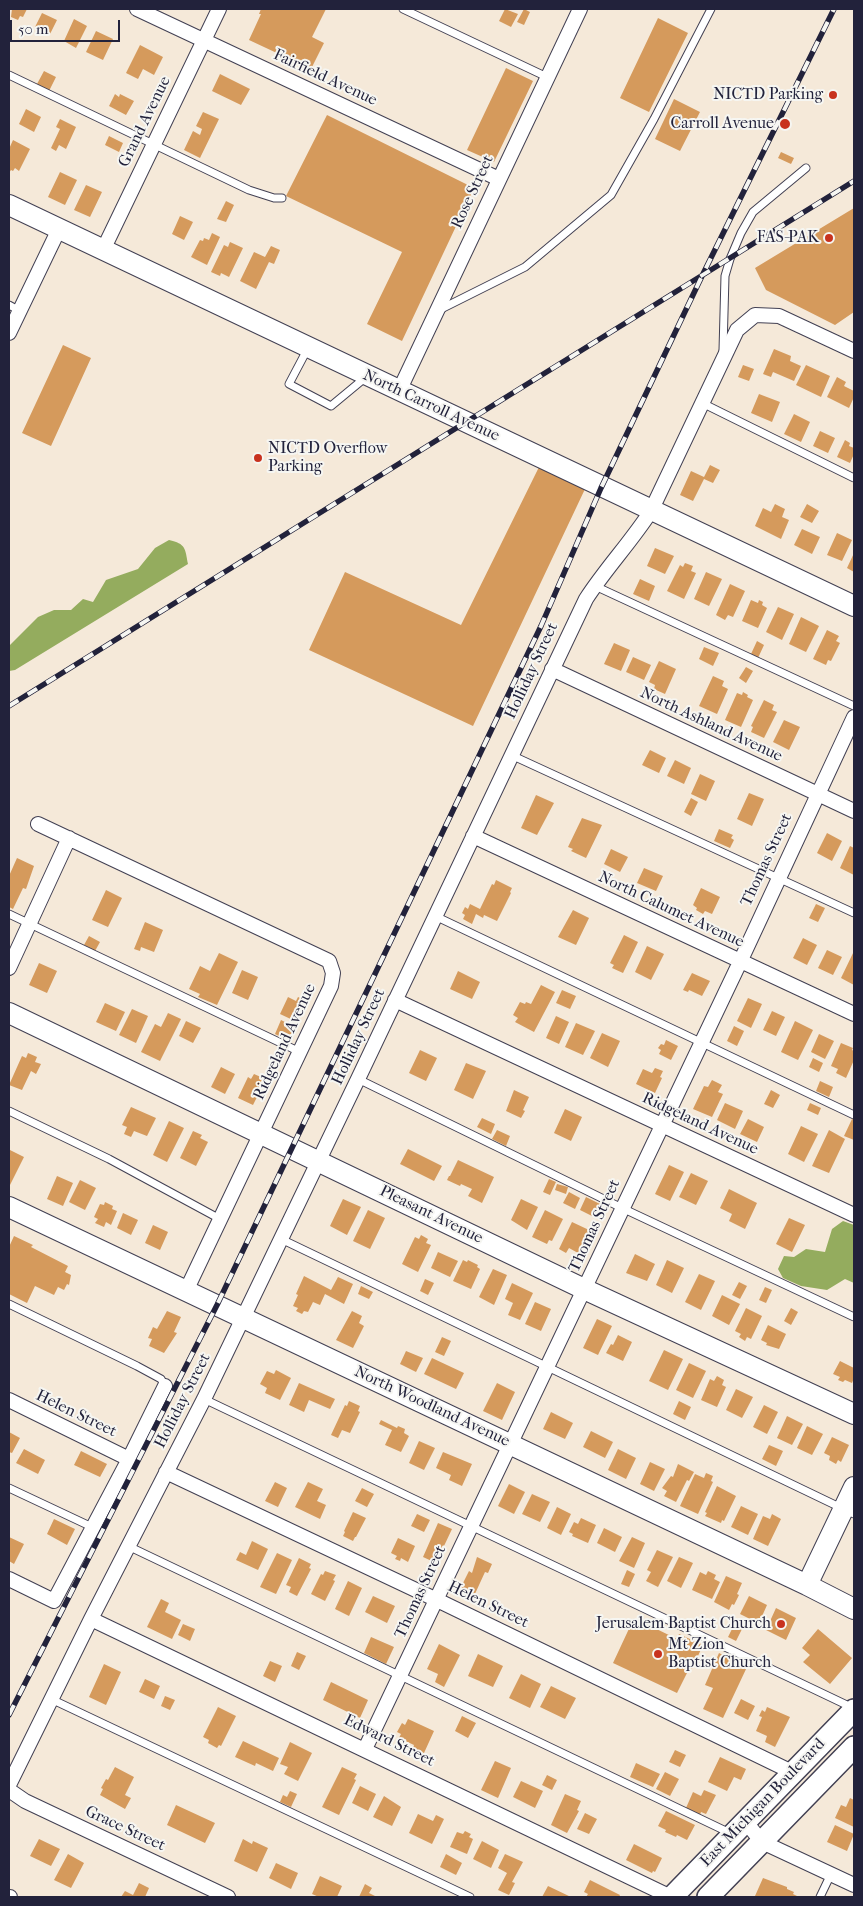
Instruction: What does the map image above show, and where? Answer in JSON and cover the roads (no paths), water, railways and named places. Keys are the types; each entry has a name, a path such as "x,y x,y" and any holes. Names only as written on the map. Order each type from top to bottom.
{"main road":[{"name":"East Michigan Boulevard","path":"671,1897 854,1709"},
{"name":"East Michigan Boulevard","path":"708,1897 852,1751"}],"street":[{"name":"Fairfield Avenue","path":"137,9 499,180"},
{"name":"Grand Avenue","path":"103,250 220,9"},
{"name":"Rose Street","path":"399,391 580,9"},
{"name":"North Carroll Avenue","path":"9,205 854,606"},
{"path":"9,334 14,308 59,229"},
{"name":"Holliday Street","path":"9,1785 91,1619 204,1399 586,599 604,572 635,536 651,511 737,330 755,315 778,316 854,351"},
{"name":"North Ashland Avenue","path":"552,670 854,811"},
{"name":"Thomas Street","path":"365,1749 740,962 854,717"},
{"name":"Ridgeland Avenue","path":"38,824 329,961 333,974 331,986 186,1290"},
{"name":"North Calumet Avenue","path":"473,836 854,1014"},
{"path":"9,968 69,838"},
{"name":"Ridgeland Avenue","path":"395,1000 854,1215"},
{"name":"Pleasant Avenue","path":"9,1013 584,1289 854,1414"},
{"name":"North Woodland Avenue","path":"9,1207 807,1585 854,1610"},
{"name":"Holliday Street","path":"9,1579 54,1601 165,1386"},
{"name":"Helen Street","path":"9,1400 128,1460"},
{"name":"Helen Street","path":"166,1472 437,1600 792,1772"},
{"path":"807,1585 849,1512 854,1487"},
{"name":"Edward Street","path":"91,1619 671,1897"},
{"name":"Grace Street","path":"9,1790 25,1802 228,1897"},
{"path":"738,1828 762,1842 854,1885"}],"lane":[{"path":"403,9 547,78"},
{"path":"436,311 524,268 610,196 654,119 711,9"},
{"path":"9,75 249,190 274,198 282,198"},
{"path":"723,358 723,293 725,276 741,233 753,212 806,168"},
{"path":"308,347 289,384 331,406 367,376"},
{"path":"702,403 854,478"},
{"path":"595,586 854,706"},
{"path":"512,755 854,913"},
{"path":"9,914 300,1052"},
{"path":"435,916 854,1115"},
{"path":"358,1079 622,1208 854,1317"},
{"path":"9,1111 109,1159 220,1219"},
{"path":"281,1239 849,1512"},
{"path":"9,1304 137,1366 161,1379 165,1386"},
{"path":"204,1399 854,1709"},
{"path":"9,1488 92,1527"},
{"path":"128,1546 401,1676 738,1828"},
{"path":"51,1699 470,1897"},
{"path":"820,1897 831,1874"}],"railway":[{"path":"9,1715 217,1305 541,626 601,488 702,276 834,9"},
{"path":"9,706 854,181"}],"place":[{"name":"NICTD Parking","path":"833,95"},
{"name":"Carroll Avenue","path":"785,124"},
{"name":"FAS-PAK","path":"829,238"},
{"name":"NICTD Overflow Parking","path":"258,458"},
{"name":"Jerusalem Baptist Church","path":"781,1624"},
{"name":"Mt Zion Baptist Church","path":"658,1654"}]}
